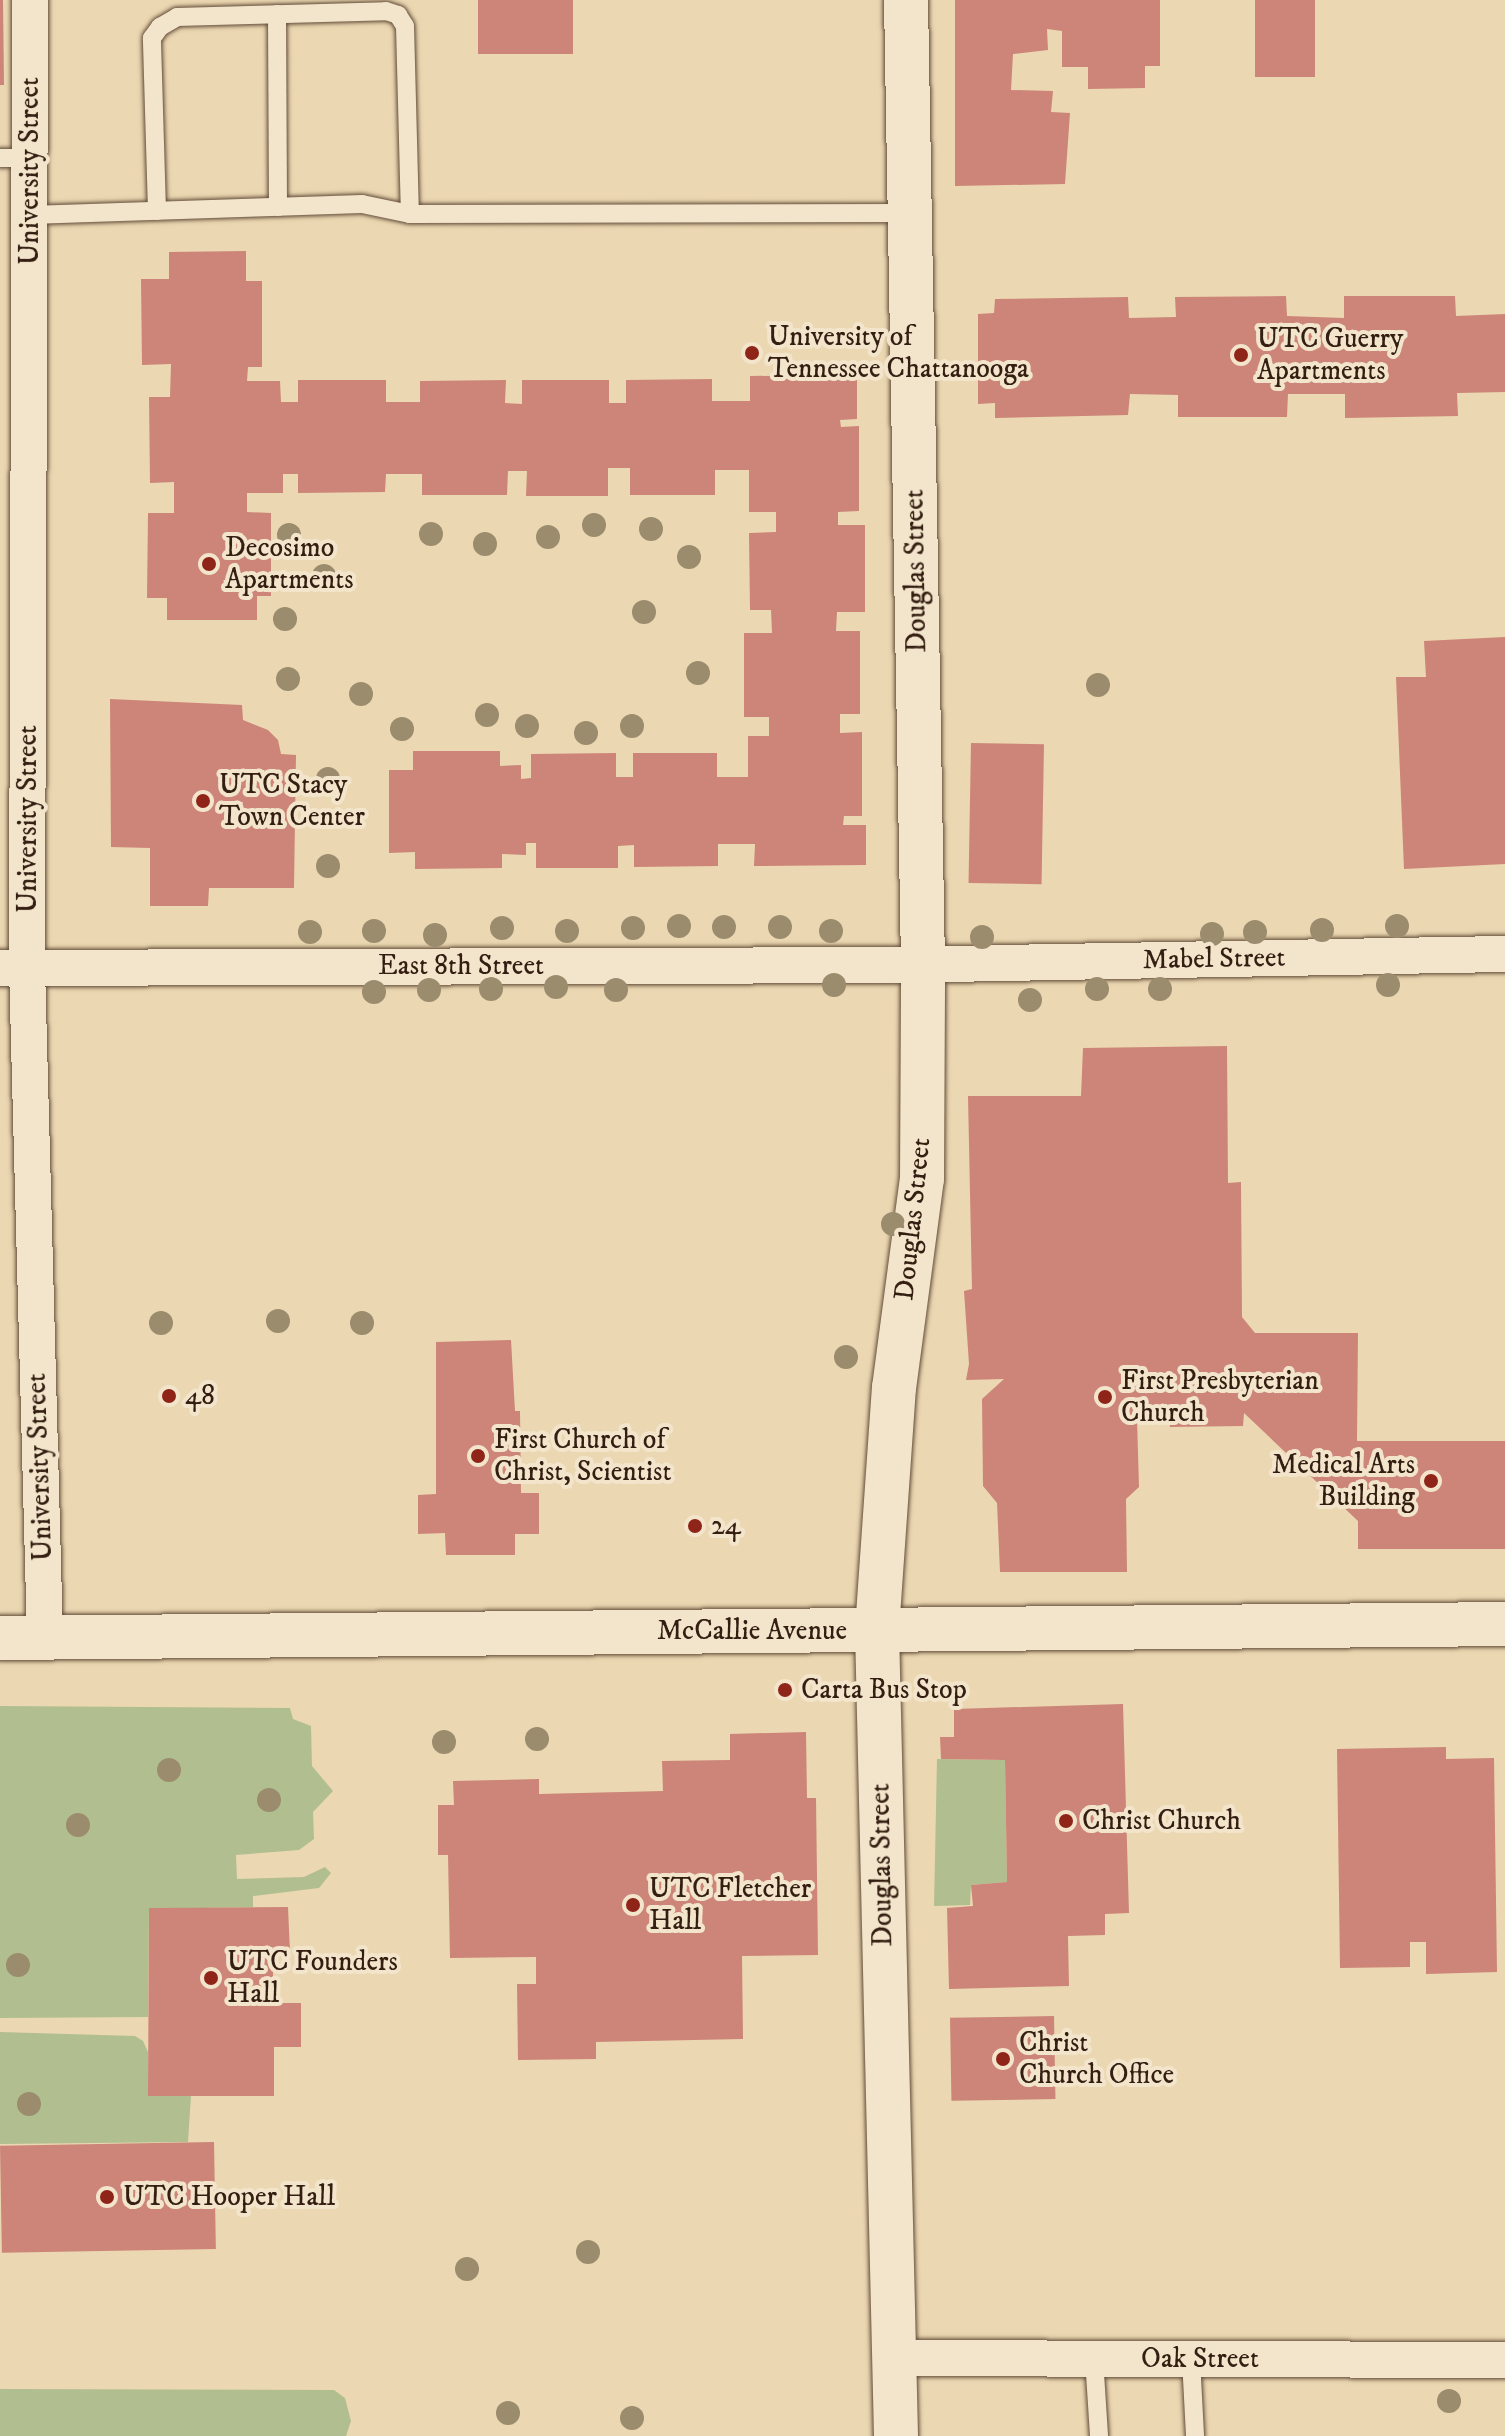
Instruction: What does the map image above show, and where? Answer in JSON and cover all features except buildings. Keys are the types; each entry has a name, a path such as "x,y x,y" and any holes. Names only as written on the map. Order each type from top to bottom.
{"street":[{"name":"University Street","path":"30,0 15,158 30,215 14,968 45,1637"},
{"name":"Douglas Street","path":"896,2436 877,1630 894,1388 922,1179 923,964 906,0"},
{"name":"Mabel Street","path":"923,964 1505,954"},
{"name":"East 8th Street","path":"14,968 923,964"},
{"name":"McCallie Avenue","path":"0,1638 1505,1624"},
{"name":"Oak Street","path":"895,2358 1505,2360"}],"lane":[{"path":"157,211 152,38 160,27 177,17 386,11 398,15 405,26 410,214"},
{"path":"277,14 278,207"},
{"path":"30,215 362,204 410,214 910,213"},
{"path":"1094,2358 1099,2436"},
{"path":"1191,2359 1195,2436"}],"green space":[{"path":"0,1706 290,1708 293,1719 311,1726 312,1766 333,1791 313,1812 314,1839 299,1850 236,1855 237,1879 304,1877 325,1867 331,1873 319,1888 253,1896 253,1907 149,1909 148,2017 0,2018"},
{"path":"937,1759 1005,1760 1007,1882 971,1885 970,1905 934,1906"},
{"path":"0,2032 135,2036 143,2041 148,2052 149,2096 191,2096 188,2142 0,2144"},
{"path":"0,2389 334,2390 345,2398 351,2421 346,2436 0,2436"}],"place":[{"name":"University of Tennessee Chattanooga","path":"752,353"},
{"name":"UTC Guerry Apartments","path":"1241,355"},
{"name":"Decosimo Apartments","path":"209,564"},
{"name":"UTC Stacy Town Center","path":"203,801"},
{"name":"48","path":"169,1396"},
{"name":"First Presbyterian Church","path":"1105,1397"},
{"name":"First Church of Christ, Scientist","path":"478,1456"},
{"name":"Medical Arts Building","path":"1431,1481"},
{"name":"24","path":"695,1526"},
{"name":"Carta Bus Stop","path":"785,1690"},
{"name":"Christ Church","path":"1066,1821"},
{"name":"UTC Fletcher Hall","path":"633,1905"},
{"name":"UTC Founders Hall","path":"211,1978"},
{"name":"Christ Church Office","path":"1003,2059"},
{"name":"UTC Hooper Hall","path":"107,2197"}]}
